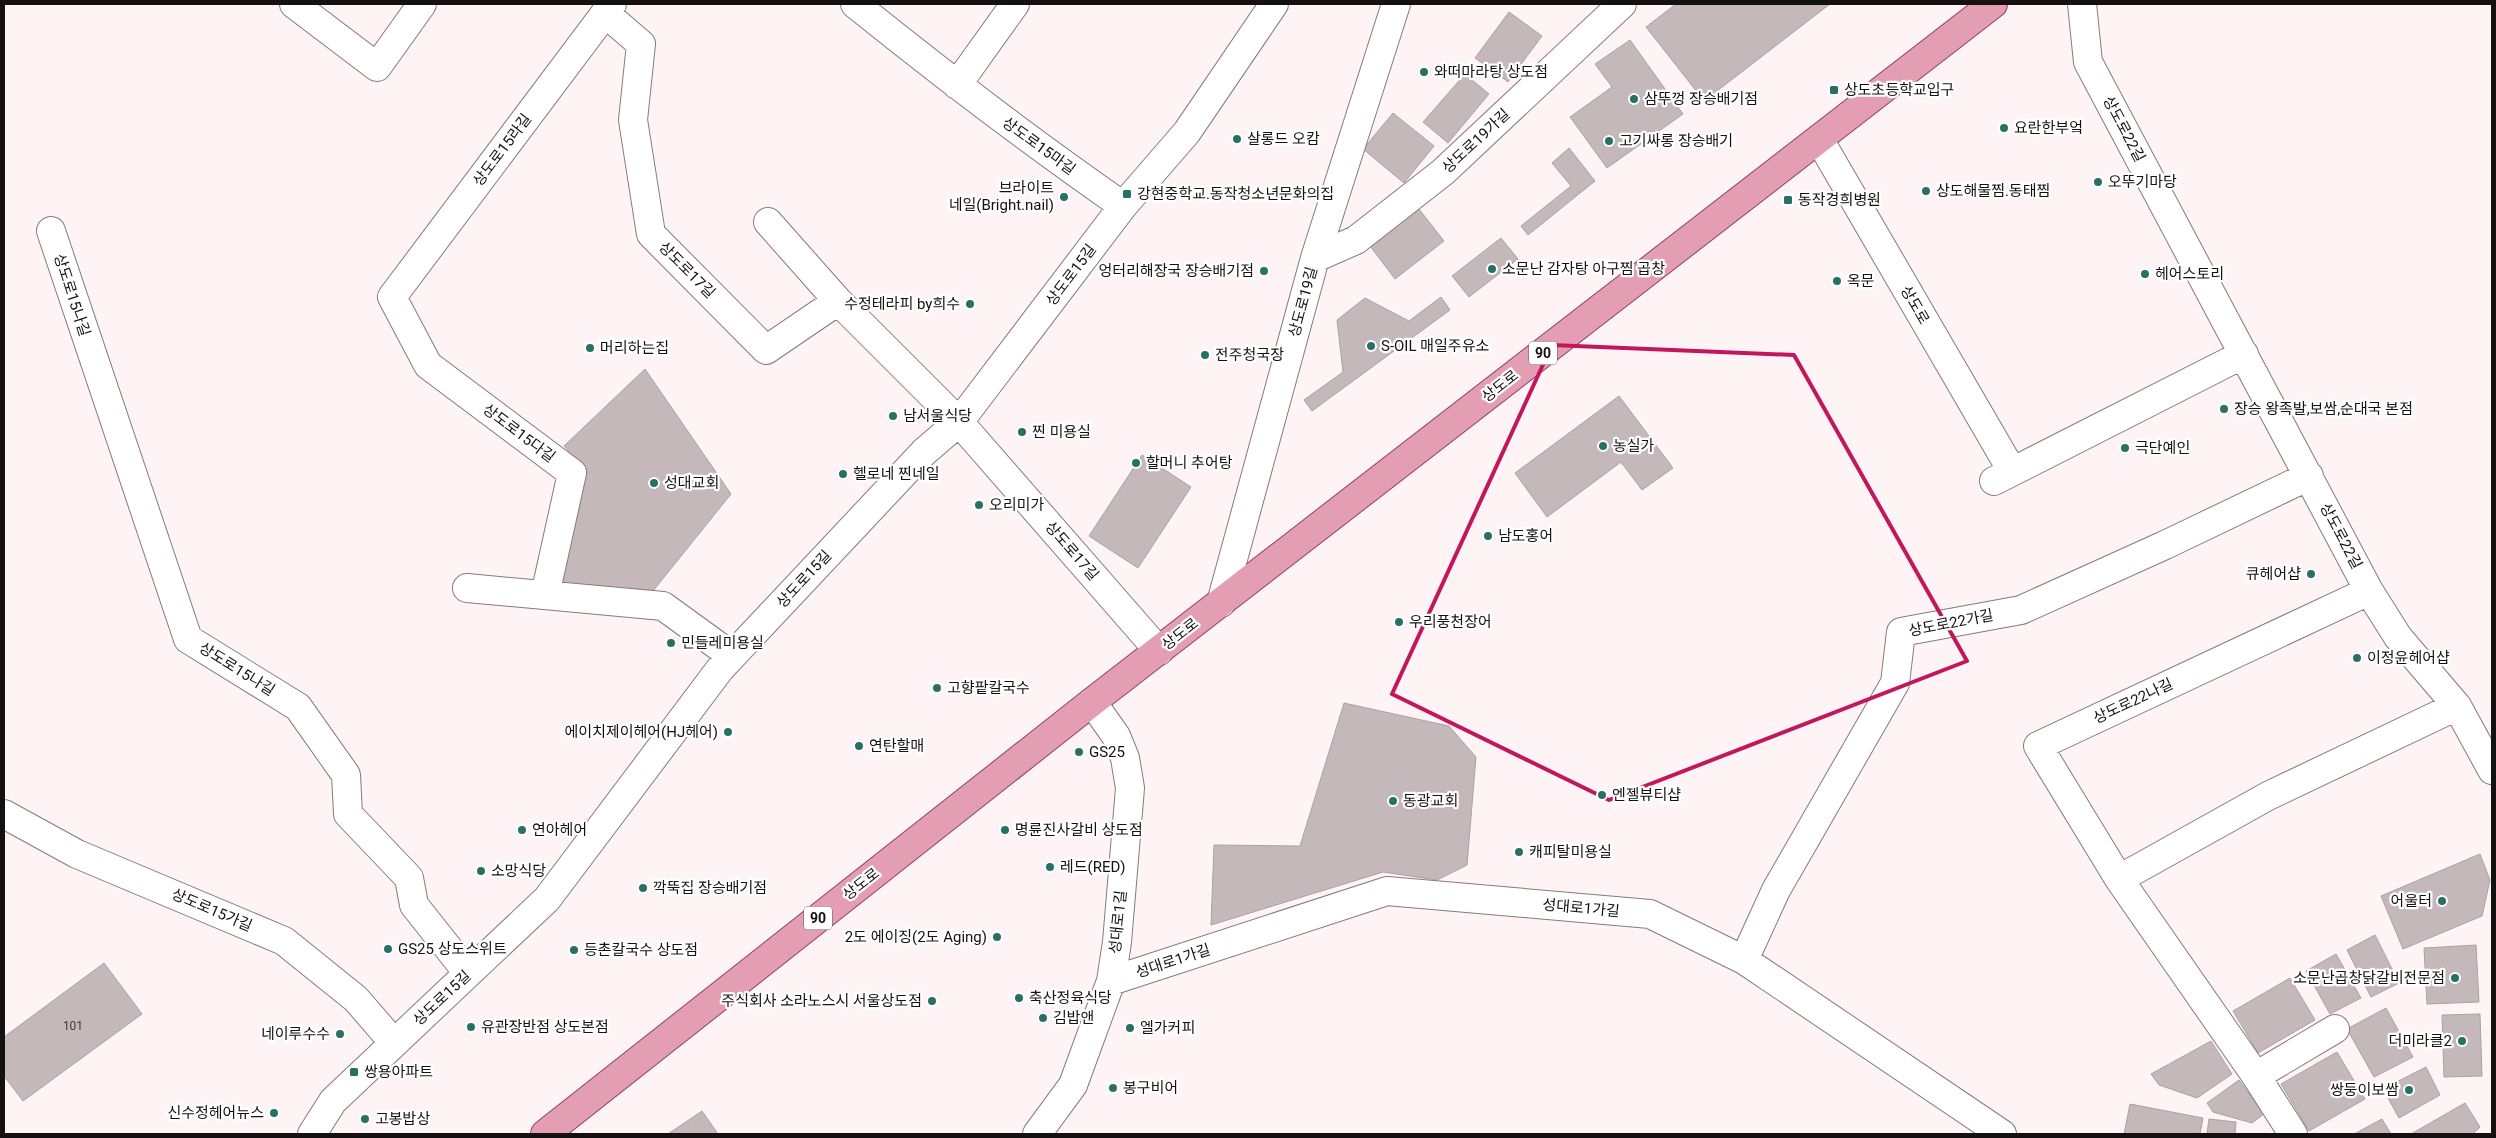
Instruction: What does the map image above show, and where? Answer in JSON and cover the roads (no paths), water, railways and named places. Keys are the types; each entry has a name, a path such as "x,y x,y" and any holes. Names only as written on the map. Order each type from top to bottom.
{"main road":[{"name":"상도로","path":"545,1134 1092,702 1993,4"}],"street":[{"path":"294,4 377,67 422,4"},
{"name":"상도로15마길","path":"855,4 957,86 1123,206"},
{"path":"957,86 1014,4"},
{"name":"상도로15길","path":"312,1134 333,1101 547,899 720,669 924,452 959,422 1123,206 1187,132 1274,4"},
{"name":"상도로19길","path":"1221,603 1315,258 1396,4"},
{"name":"상도로19가길","path":"1315,258 1356,240 1443,172 1622,4"},
{"name":"상도로22길","path":"2082,4 2088,62 2369,591 2398,637 2457,706 2492,770"},
{"name":"상도로15라길","path":"392,297 608,8"},
{"name":"상도로17길","path":"608,8 640,44 633,120 651,234 766,350 838,301"},
{"name":"상도로","path":"1819,139 2003,476 2244,354"},
{"name":"상도로17길","path":"768,222 838,301 959,422 1159,651"},
{"name":"상도로15나길","path":"51,231 188,639 298,707 346,775 348,814 409,878 414,905 468,973"},
{"name":"상도로15다길","path":"392,297 428,365 572,473 546,595"},
{"name":"상도로22가길","path":"1744,960 1776,890 1895,683 1901,632 2021,610 2165,545 2309,476"},
{"path":"467,588 663,606 732,656"},
{"name":"상도로22나길","path":"2293,1134 2256,1076 2119,879 2038,746 2369,591"},
{"name":"성대로1길","path":"1037,1134 1073,1085 1111,981 1117,942 1130,788 1125,758 1116,736 1092,702"},
{"path":"2119,879 2268,796 2457,706"},
{"name":"상도로15가길","path":"4,814 77,854 284,941 356,1000 394,1043"},
{"name":"성대로1가길","path":"1111,981 1387,891 1650,914 1744,960 2002,1134"},
{"path":"2256,1076 2335,1029"}],"place":[{"name":"와떠마라탕 상도점","path":"1424,72"},
{"name":"상도초등학교입구","path":"1834,90"},
{"name":"삼뚜껑 장승배기점","path":"1634,99"},
{"name":"요란한부엌","path":"2004,128"},
{"name":"살롱드 오캄","path":"1237,139"},
{"name":"고기싸롱 장승배기","path":"1609,141"},
{"name":"오뚜기마당","path":"2098,182"},
{"name":"상도해물찜.동태찜","path":"1926,191"},
{"name":"강현중학교.동작청소년문화의집","path":"1127,194"},
{"name":"브라이트 네일(Bright.nail)","path":"1064,197"},
{"name":"동작경희병원","path":"1788,200"},
{"name":"소문난 감자탕 아구찜 곱창","path":"1492,269"},
{"name":"엉터리해장국 장승배기점","path":"1264,271"},
{"name":"헤어스토리","path":"2145,274"},
{"name":"옥문","path":"1837,281"},
{"name":"수정테라피 by희수","path":"970,304"},
{"name":"S-OIL 매일주유소","path":"1371,346"},
{"name":"머리하는집","path":"590,348"},
{"name":"전주청국장","path":"1205,355"},
{"name":"장승 왕족발,보쌈,순대국 본점","path":"2224,409"},
{"name":"남서울식당","path":"893,416"},
{"name":"찐 미용실","path":"1022,432"},
{"name":"농실가","path":"1603,446"},
{"name":"극단예인","path":"2125,448"},
{"name":"할머니 추어탕","path":"1136,463"},
{"name":"헬로네 찐네일","path":"843,474"},
{"name":"성대교회","path":"654,483"},
{"name":"오리미가","path":"979,505"},
{"name":"남도홍어","path":"1488,536"},
{"name":"큐헤어샵","path":"2311,574"},
{"name":"우리풍천장어","path":"1399,622"},
{"name":"민들레미용실","path":"671,643"},
{"name":"이정윤헤어샵","path":"2357,658"},
{"name":"고향팥칼국수","path":"937,688"},
{"name":"에이치제이헤어(HJ헤어)","path":"728,732"},
{"name":"연탄할매","path":"859,746"},
{"name":"GS25","path":"1079,752"},
{"name":"엔젤뷰티샵","path":"1602,795"},
{"name":"동광교회","path":"1393,801"},
{"name":"연아헤어","path":"522,830"},
{"name":"명륜진사갈비 상도점","path":"1005,830"},
{"name":"캐피탈미용실","path":"1519,852"},
{"name":"레드(RED)","path":"1050,867"},
{"name":"소망식당","path":"481,871"},
{"name":"깍뚝집 장승배기점","path":"643,888"},
{"name":"어울터","path":"2442,901"},
{"name":"2도 에이징(2도 Aging)","path":"997,937"},
{"name":"GS25 상도스위트","path":"388,949"},
{"name":"등촌칼국수 상도점","path":"574,950"},
{"name":"소문난곱창닭갈비전문점","path":"2455,978"},
{"name":"축산정육식당","path":"1019,998"},
{"name":"주식회사 소라노스시 서울상도점","path":"932,1001"},
{"name":"김밥앤","path":"1043,1018"},
{"name":"유관장반점 상도본점","path":"471,1027"},
{"name":"엘가커피","path":"1130,1028"},
{"name":"네이루수수","path":"340,1034"},
{"name":"더미라클2","path":"2462,1041"},
{"name":"쌍용아파트","path":"354,1072"},
{"name":"봉구비어","path":"1113,1088"},
{"name":"쌍둥이보쌈","path":"2409,1090"},
{"name":"신수정헤어뉴스","path":"274,1113"},
{"name":"고봉밥상","path":"365,1119"}]}
